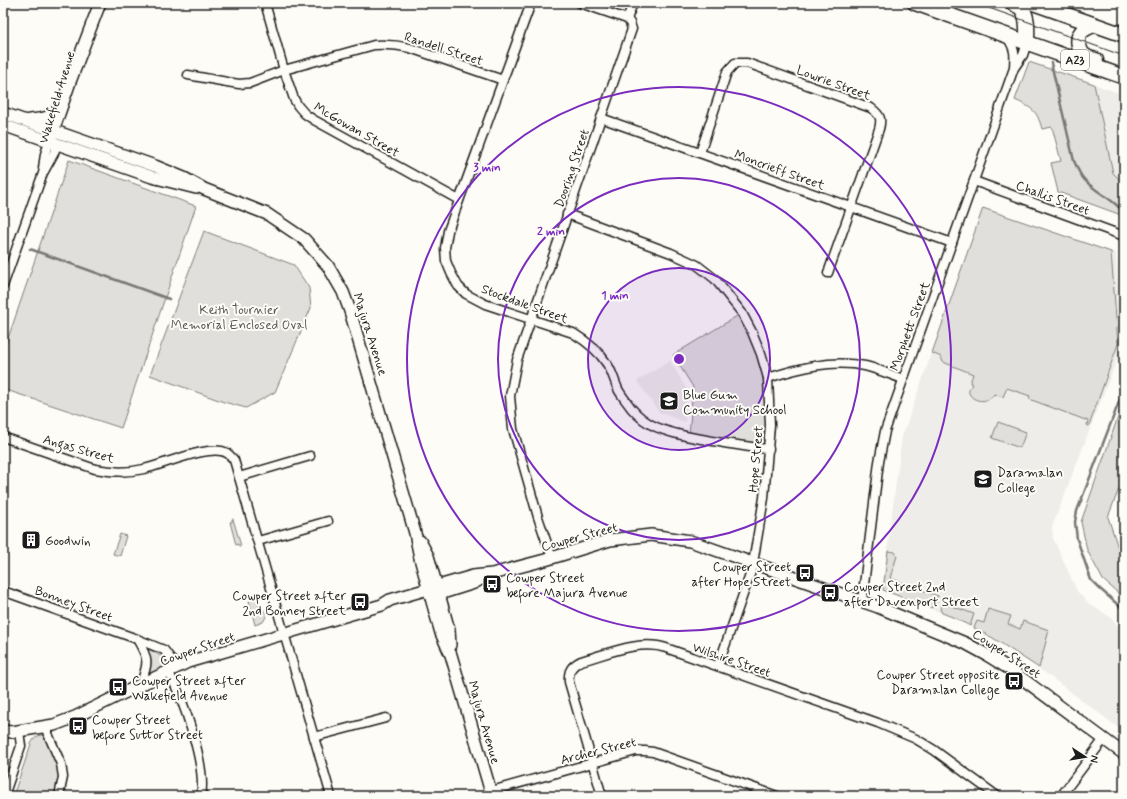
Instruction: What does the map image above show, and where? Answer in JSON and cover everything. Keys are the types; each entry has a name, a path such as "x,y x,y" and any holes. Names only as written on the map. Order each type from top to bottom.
{"highway":[{"name":"A23","path":"915,3 1124,77"},
{"path":"1013,3 1023,11 1026,25 1027,43"},
{"path":"1033,3 1124,35"},
{"path":"1094,25 1081,32 1078,40 1080,50 1084,56 1124,72"}],"main road":[{"name":"Wakefield Avenue","path":"55,138 64,100 71,79 100,3"},
{"name":"Wakefield Avenue","path":"55,138 78,79 92,26"},
{"path":"22,120 47,118 64,100"},
{"path":"3,113 22,120 55,138"},
{"path":"3,125 55,138"},
{"name":"Majura Avenue","path":"55,138 106,149 155,166 184,178 204,189 267,214 304,239 328,266 343,292 350,311 416,533 420,558 434,592"},
{"name":"Majura Avenue","path":"55,138 102,160 152,177 181,185 204,189"},
{"path":"102,160 106,149"},
{"path":"152,177 155,166"},
{"name":"Majura Avenue","path":"416,533 428,556 441,633 452,655 491,794"},
{"name":"Cowper Street","path":"434,592 460,579 492,574 552,558 610,540 651,535 690,541 862,601 957,638 1008,668 1124,754"},
{"path":"428,556 434,568 438,572 460,579"},
{"name":"Cowper Street","path":"3,731 19,731 54,725 75,717 188,662 382,605 390,600 474,583 492,574"}],"street":[{"name":"McGowan Street","path":"265,3 294,99 305,114 459,200"},
{"name":"Stockdale Street","path":"531,3 448,231 445,248 446,261 451,273 458,286 466,294 485,304 573,333 586,341 607,363 614,376 618,389 627,403 637,415 650,424 668,431 704,439 759,449 769,449"},
{"path":"580,3 627,19 633,3"},
{"name":"Dooring Street","path":"552,558 538,517 513,429 510,396 517,360 632,29 627,19"},
{"name":"Morphett Street","path":"1006,35 1013,46 1015,53 1014,68"},
{"name":"Morphett Street","path":"862,601 884,431 1014,68 1023,55 1027,43"},
{"name":"Randell Street","path":"188,75 239,84 250,83 284,70 374,45 395,45 410,48 503,80"},
{"name":"Lowrie Street","path":"700,153 727,72 735,64 747,63 871,108 878,113 881,120 879,130 828,273"},
{"name":"Moncrieff Street","path":"601,118 952,243"},
{"name":"Wakefield Avenue","path":"3,286 43,173 45,154 55,138"},
{"name":"Challis Street","path":"974,181 1124,236"},
{"name":"Hope Street","path":"568,214 671,253 697,265 715,279 742,313 761,354 768,378 770,425 764,498 752,569 718,666"},
{"path":"768,378 804,368 824,364 842,363 865,366 903,379"},
{"name":"Angas Street","path":"3,436 95,469 116,472 145,469 164,462 210,450 219,451 226,453 234,460 239,477"},
{"path":"310,456 239,477 331,796"},
{"path":"258,541 328,521"},
{"name":"Bonney Street","path":"3,591 164,650 172,669 175,685 194,739 202,772 201,796"},
{"path":"137,639 145,651 147,662 146,671 140,685"},
{"name":"Wilshire Street","path":"602,796 568,674 574,665 581,661 634,646 647,645 659,646 878,722 916,739 934,750 997,796"},
{"path":"314,737 386,718"},
{"path":"45,727 61,764 63,777 59,796"},
{"path":"4,796 21,746 19,731"},
{"path":"1061,796 1104,739"},
{"name":"Archer Street","path":"491,794 592,763 636,751 645,751 653,752 777,796"}],"shaded area":[{"path":"1094,84 1124,95 1124,184 1113,173"},
{"name":"Daramalan College","path":"983,208 1116,253 1123,344 1052,527 1053,538 1077,591 1089,604 1112,618 1119,628 1124,658 1124,732 1044,672 993,638 955,618 882,590 902,437"},
{"name":"Blue Gum Community School","path":"670,361 687,390 685,422 659,412 637,381"}],"green space":[{"path":"1029,62 1094,84 1113,173 1124,184 1124,216 1058,192 1051,163 1061,161 1052,127 1042,129 1033,110 1015,100"},
{"path":"69,160 196,206 121,428 3,389 3,353"},
{"path":"983,208 1111,252 1118,344 1089,426 1087,425 1088,421 1029,399 1030,396 1007,388 1003,397 994,394 989,399 982,401 974,399 969,393 973,374 943,362 941,357 932,353"},
{"name":"Keith Tournier Memorial Enclosed Oval","path":"204,231 294,265 309,288 311,308 275,392 246,408 224,402 150,375"},
{"path":"742,313 768,378 769,449 689,436 693,387 673,355"},
{"path":"1124,400 1124,476 1108,517 1124,563 1124,601 1117,592 1103,580 1087,550 1081,522"},
{"path":"998,422 1026,432 1020,448 992,438"},
{"path":"232,519 241,546 238,544 236,545 230,522 232,522"},
{"path":"120,534 126,536 120,556 113,554"},
{"path":"888,551 895,552 897,556 890,578 938,596 935,606 930,608 883,590"},
{"path":"259,597 258,604 265,612 266,616 263,622 255,625 249,601"},
{"path":"946,604 974,614 970,626 942,613 940,609 942,605 945,606"},
{"path":"988,609 1011,616 1008,624 1020,629 1023,621 1049,630 1039,668 993,638 974,628 977,621 984,623"},
{"path":"147,649 159,655 167,666 149,675 151,661"},
{"path":"42,735 45,737 60,764 58,796 13,796 31,744 35,738"}],"waterway":[{"path":"1051,63 1074,161 1078,170 1087,183 1114,203 1124,213"},
{"path":"30,249 169,299"},
{"path":"1124,389 1077,511 1075,522 1077,539 1091,580 1124,610"}],"tram line":[{"path":"975,3 1124,56"}],"place":[{"name":"Blue Gum Community School","path":"669,401"},
{"name":"Daramalan College","path":"983,479"},
{"name":"Goodwin","path":"31,540"},
{"name":"Cowper Street after Hope Street","path":"805,573"},
{"name":"Cowper Street before Majura Avenue","path":"492,584"},
{"name":"Cowper Street 2nd after Davenport Street","path":"830,593"},
{"name":"Cowper Street after 2nd Bonney Street","path":"360,602"},
{"name":"Cowper Street opposite Daramalan College","path":"1014,681"},
{"name":"Cowper Street after Wakefield Avenue","path":"118,687"},
{"name":"Cowper Street before Suttor Street","path":"78,726"}]}
